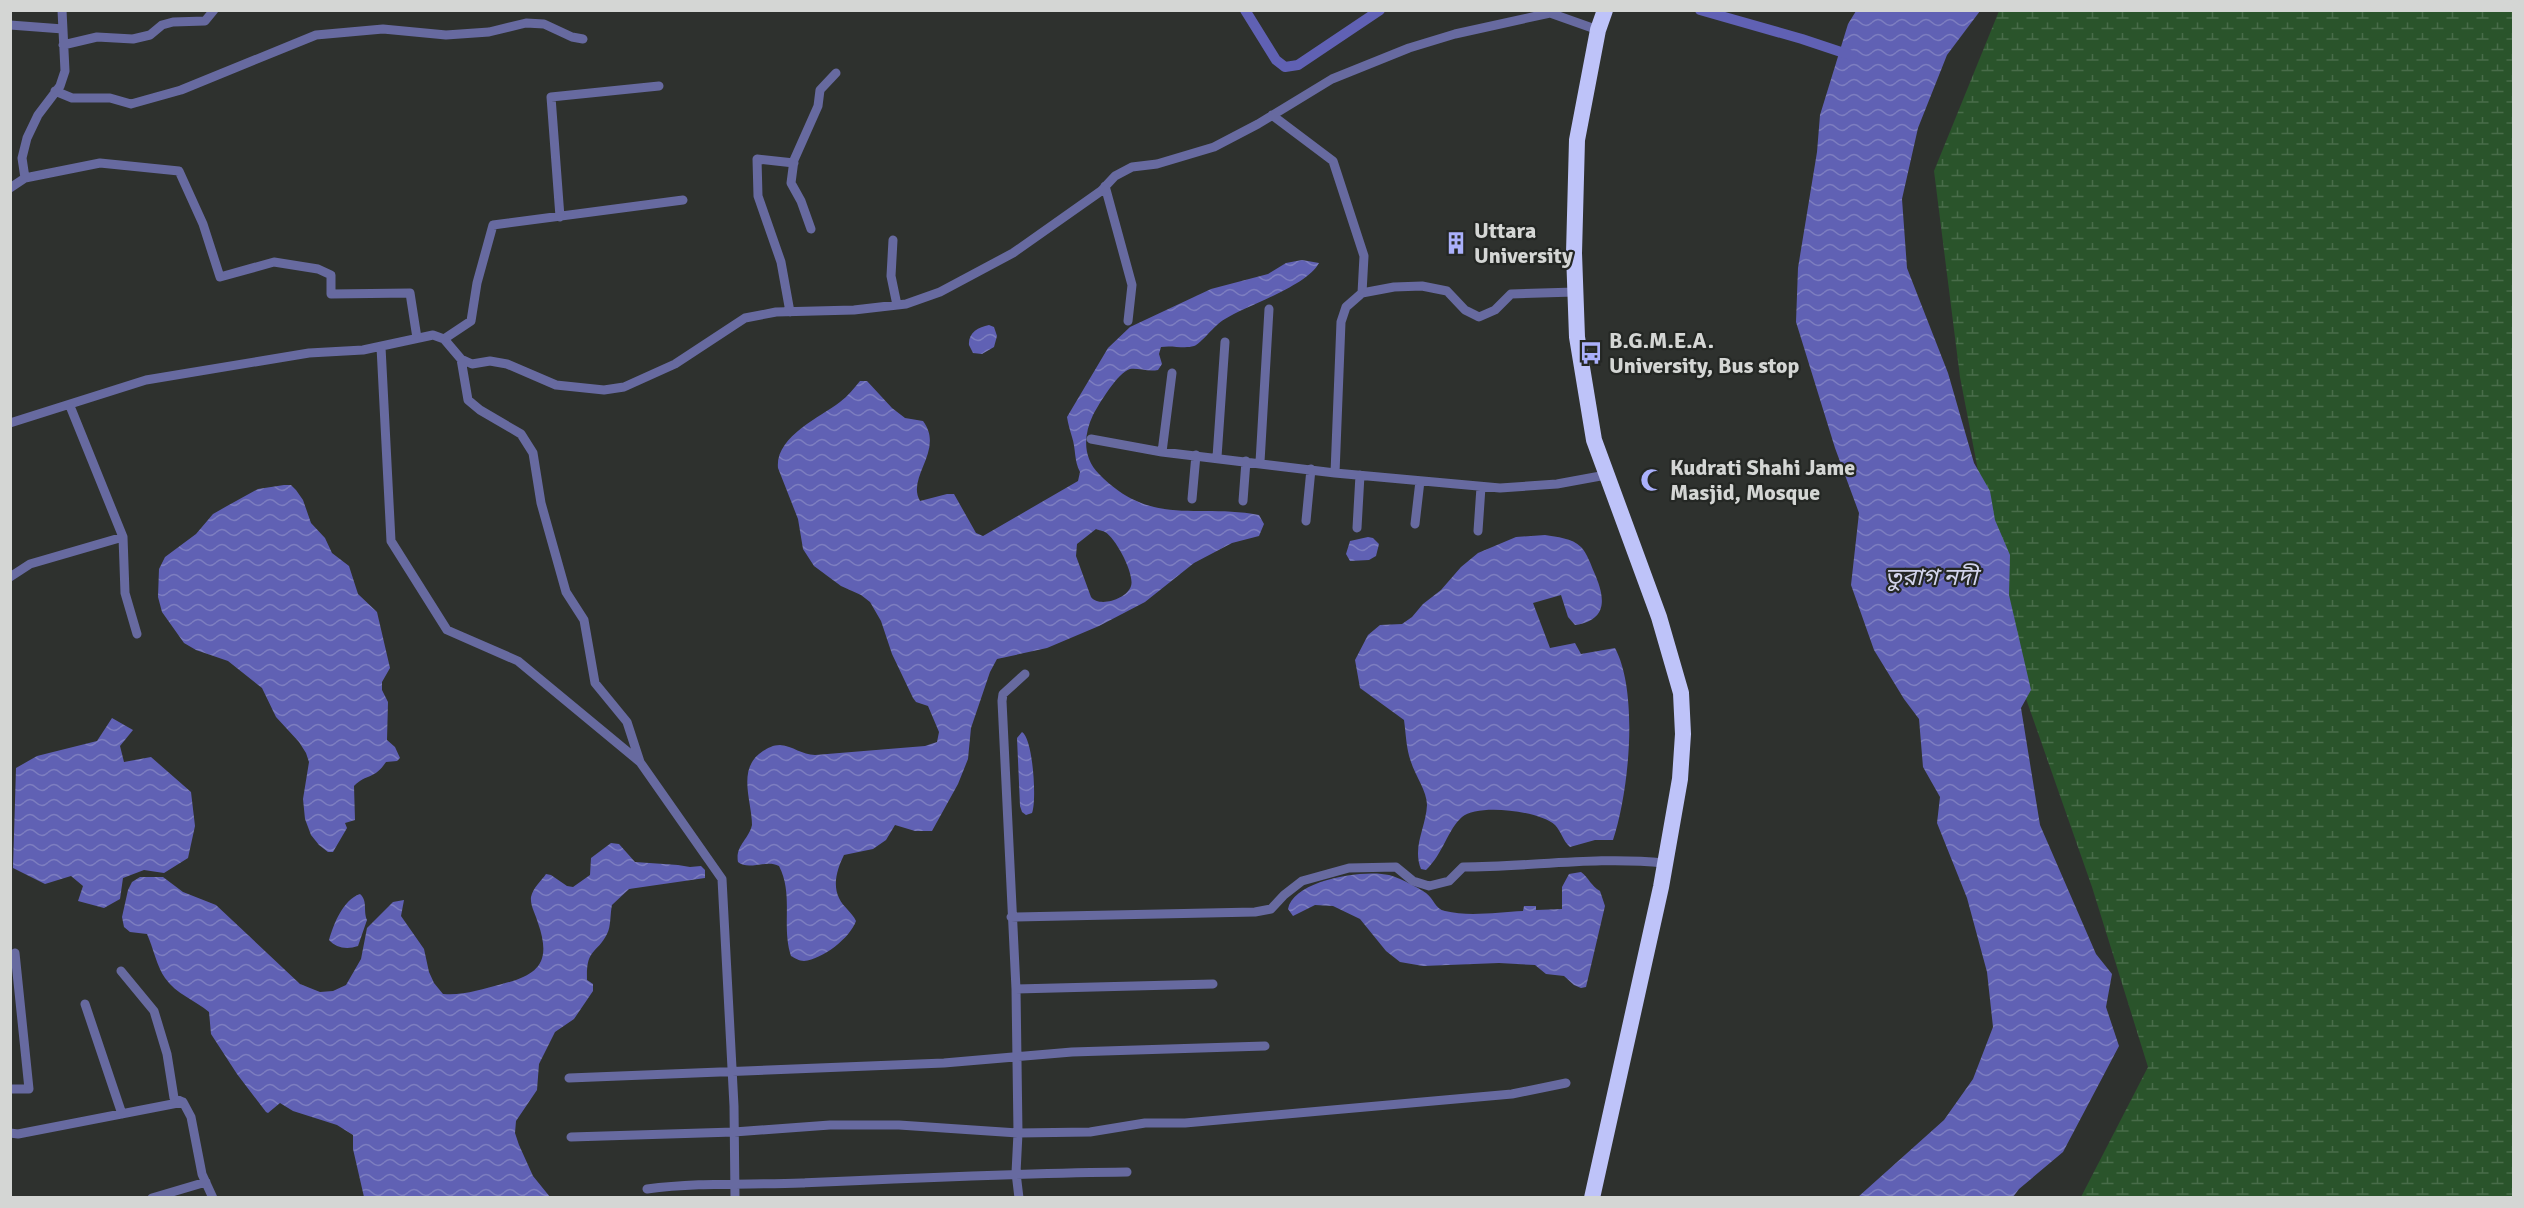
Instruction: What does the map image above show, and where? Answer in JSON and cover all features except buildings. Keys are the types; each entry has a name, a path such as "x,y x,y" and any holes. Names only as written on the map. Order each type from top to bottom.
{"highway":[{"path":"1592,1197 1661,887 1680,779 1683,734 1681,693 1659,616 1594,440 1577,337 1575,292 1577,140 1602,20"}],"street":[{"path":"25,178 22,158 27,138 38,115 65,72 62,10"},
{"path":"63,45 97,37 133,39 150,35 162,25 173,22 205,21 214,10"},
{"path":"460,359 472,364 490,361 507,364 556,385 604,390 624,387 675,364 745,318 776,312 854,310 897,305 940,292 1003,259 1105,186 1115,176 1132,167 1157,164 1194,155 1214,147 1332,79 1410,48 1455,34 1550,13 1602,20"},
{"path":"55,91 72,98 110,98 131,104 202,82 315,35 382,29 457,34 489,32 526,23 544,24 572,38 583,39"},
{"path":"10,25 63,29"},
{"path":"811,230 801,201 791,183 794,163 818,106 820,90 836,73"},
{"path":"560,217 551,97 659,86"},
{"path":"1272,115 1333,161 1364,256 1362,293"},
{"path":"790,312 781,262 758,196 757,159 794,163"},
{"path":"10,188 25,178 100,163 179,171 203,224 220,277 274,262 318,269 331,275 331,294 410,293 417,338"},
{"path":"1105,186 1132,285 1128,321"},
{"path":"444,339 471,321 477,283 493,225 683,201"},
{"path":"893,240 891,276 897,305"},
{"path":"1335,473 1341,322 1346,307 1362,293 1394,287 1422,286 1447,291 1465,310 1479,317 1495,310 1510,294 1575,292"},
{"path":"1260,462 1269,309"},
{"path":"10,423 146,380 309,352 381,346 433,335 444,339 460,359 468,400 480,410 520,434 533,453 541,503 566,592 584,620 595,683 627,722 640,762"},
{"path":"1216,457 1225,342"},
{"path":"381,346 391,541 447,630 518,661 640,762 722,879 732,1071 735,1197"},
{"path":"1162,452 1172,373"},
{"path":"70,405 123,537 125,593 137,634"},
{"path":"1091,439 1162,452 1246,460 1335,473 1481,487 1557,484 1606,475"},
{"path":"1192,499 1196,455"},
{"path":"1243,501 1246,460"},
{"path":"1306,522 1311,469"},
{"path":"1357,528 1360,475"},
{"path":"1415,524 1420,481"},
{"path":"1478,531 1481,487"},
{"path":"10,577 30,564 123,537"},
{"path":"1019,1197 1016,1173 1018,1133 1016,989 1002,701 1004,693 1025,674"},
{"path":"1011,917 1255,912 1271,909 1302,881 1349,868 1396,867 1413,880 1429,886 1449,881 1463,867 1563,861 1664,863"},
{"path":"10,1089 29,1089 15,953"},
{"path":"121,971 154,1011 167,1054 174,1098 183,1102 191,1117 202,1174 213,1197"},
{"path":"1016,989 1213,984"},
{"path":"85,1004 122,1114"},
{"path":"569,1078 944,1063 1072,1052 1265,1046"},
{"path":"571,1137 734,1132 830,1125 899,1125 1018,1133 1090,1132 1145,1123 1185,1124 1512,1094 1566,1083"},
{"path":"10,1133 18,1134 183,1102"},
{"path":"647,1189 686,1184 800,1183 1016,1173 1127,1172"},
{"path":"152,1197 206,1182"}],"green space":[{"path":"1999,11 2513,11 2513,1197 2081,1197 2148,1067 2092,887 2017,673 1960,377 1934,171"}],"water":[{"name":"তুরাগ নদী","path":"1856,11 1980,11 1947,55 1918,128 1902,199 1907,268 1948,373 1974,463 1990,491 1995,520 2010,555 2009,595 2031,690 2021,708 2040,825 2096,954 2112,974 2106,1007 2119,1046 2063,1152 2019,1189 2013,1197 1858,1197 1944,1120 1973,1079 1993,1027 1987,972 1967,898 1937,823 1940,797 1923,767 1919,719 1874,650 1851,585 1859,513 1835,448 1796,322 1798,268 1817,152 1820,115 1848,24"},
{"path":"1302,260 1319,263 1290,287 1221,322 1197,345 1161,347 1159,354 1162,364 1158,370 1130,369 1125,371 1109,389 1096,410 1086,439 1087,454 1094,468 1119,491 1138,502 1156,508 1259,515 1264,524 1259,536 1232,543 1194,563 1145,602 1099,626 1047,648 997,659 990,672 971,728 968,759 958,784 932,831 915,831 895,825 886,840 873,849 844,855 838,870 836,887 841,901 856,921 853,928 835,947 819,956 804,961 791,956 787,933 786,888 779,866 774,864 747,865 738,862 738,851 752,825 747,785 750,766 755,758 765,750 777,745 815,755 925,746 937,742 939,732 928,706 916,702 913,698 892,654 881,621 870,602 841,586 814,566 803,549 798,519 778,468 783,447 800,429 843,400 860,381 867,381 892,408 905,418 923,421 929,432 928,453 918,482 917,492 920,501 954,494 976,533 983,536 1078,481 1080,472 1067,417 1108,348 1130,327 1211,289 1268,274 1286,263","holes":["1096,529 1105,532 1114,541 1124,557 1131,581 1131,586 1124,595 1106,602 1100,602 1091,597 1076,556 1077,544"]},
{"path":"989,325 994,327 997,336 994,347 982,354 973,353 969,345 970,337 981,327"},
{"path":"291,485 296,490 303,500 311,523 325,538 332,553 349,566 358,594 377,612 390,668 382,682 382,690 388,702 387,740 395,747 400,758 397,761 386,762 378,772 354,786 355,820 345,823 347,828 333,852 328,852 319,845 311,835 305,819 303,799 309,762 306,753 276,717 262,688 228,661 196,650 184,643 162,612 158,597 159,569 165,557 196,534 213,514 258,489"},
{"path":"1545,535 1569,540 1581,547 1594,572 1602,598 1599,613 1594,618 1575,625 1568,617 1561,595 1533,603 1550,648 1575,643 1581,654 1615,648 1622,667 1627,690 1629,743 1623,796 1613,840 1595,840 1570,847 1557,827 1547,820 1509,810 1481,810 1462,817 1432,864 1426,870 1421,869 1418,853 1427,805 1423,789 1409,757 1404,720 1360,688 1355,660 1368,635 1380,625 1402,624 1412,617 1478,553 1516,537"},
{"path":"1373,538 1379,544 1376,556 1369,560 1350,561 1346,554 1350,541"},
{"path":"112,718 133,730 120,746 124,762 151,757 191,792 195,826 188,858 164,873 144,870 123,878 120,899 104,908 78,901 83,886 71,876 45,884 13,868 16,768 37,756 97,741"},
{"path":"1022,732 1029,746 1034,784 1032,813 1026,815 1020,806 1017,738"},
{"path":"611,843 619,844 635,862 701,866 705,870 705,878 629,889 612,905 608,931 588,962 587,980 593,984 593,991 574,1019 555,1032 539,1064 537,1090 516,1121 515,1133 519,1145 533,1176 550,1197 364,1197 353,1149 353,1135 337,1125 293,1111 280,1103 268,1113 266,1112 237,1074 211,1034 209,1012 169,984 147,934 130,932 124,927 122,917 132,882 140,877 163,877 183,892 216,905 300,984 320,992 333,991 346,985 361,959 367,928 393,902 404,900 401,916 424,949 434,983 443,994 465,993 525,976 539,965 543,948 542,937 531,904 533,891 546,874 573,887 590,875 591,858"},
{"path":"1581,872 1600,891 1605,906 1586,987 1581,988 1564,976 1546,974 1535,965 1499,963 1423,966 1400,962 1386,951 1360,919 1333,906 1315,905 1293,916 1288,909 1293,899 1316,884 1347,875 1378,874 1393,876 1419,888 1429,895 1439,908 1454,913 1523,911 1524,906 1536,906 1536,910 1562,909 1562,887 1569,874"},
{"path":"360,894 364,900 367,920 358,946 342,948 329,940 344,907"}],"waterway":[{"path":"1245,10 1276,60 1285,67 1298,65 1380,10"},
{"path":"1700,10 1853,56"}],"place":[{"name":"Uttara University","path":"1456,243"},
{"name":"B.G.M.E.A. University, Bus stop","path":"1591,353"},
{"name":"Kudrati Shahi Jame Masjid, Mosque","path":"1652,480"}]}
